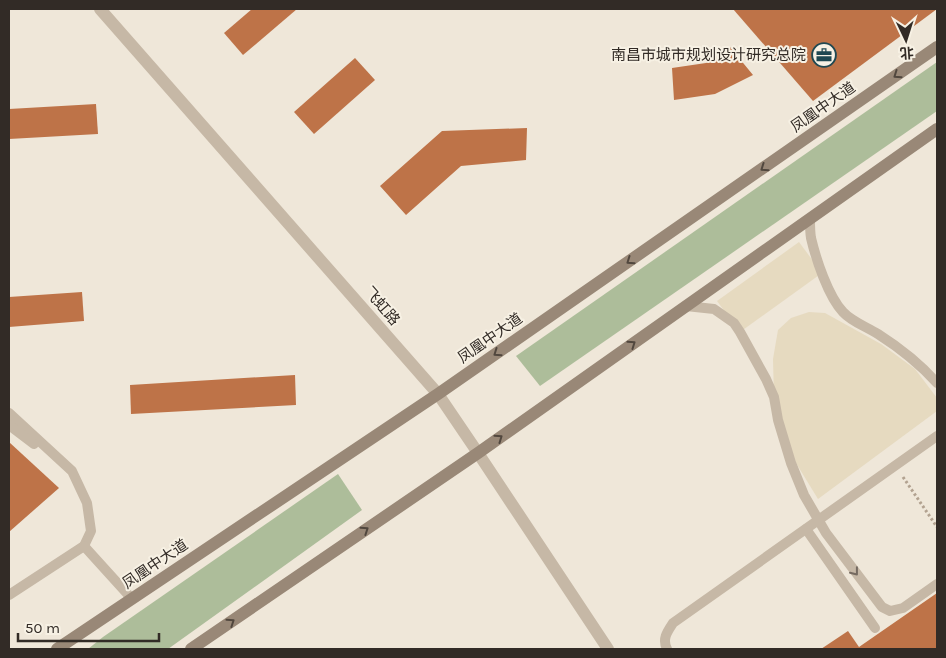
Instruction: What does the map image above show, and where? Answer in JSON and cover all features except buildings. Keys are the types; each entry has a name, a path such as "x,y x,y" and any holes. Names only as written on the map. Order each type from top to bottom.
{"main road":[{"name":"凤凰中大道","path":"57,649 438,394 937,48"},
{"path":"191,649 478,453 937,129"}],"street":[{"name":"飞虹路","path":"100,9 438,394 608,649"}],"lane":[{"path":"810,219 810,237 822,273 833,298 843,312 859,324 878,334 924,368 937,383"},
{"path":"686,306 714,308 734,323 740,332 774,396 778,420 791,463 804,496 826,533 882,607 890,611 903,608 937,584"},
{"path":"9,413 72,470 86,502 91,531 84,546 9,595"},
{"path":"9,425 72,470"},
{"path":"666,649 665,634 673,623 937,436"},
{"path":"806,529 875,628"},
{"path":"84,546 132,600"}],"path":[{"path":"895,466 937,527"}],"green space":[{"path":"937,62 937,111 540,386 516,356"},
{"path":"338,474 362,510 168,649 88,649 103,637"}],"shaded area":[{"path":"799,242 822,273 740,332 717,301"},
{"path":"809,312 825,313 881,344 915,369 937,398 937,411 818,499 796,463 774,397 773,359 778,330 791,318"}],"place":[{"name":"南昌市城市规划设计研究总院","path":"824,55"}]}
